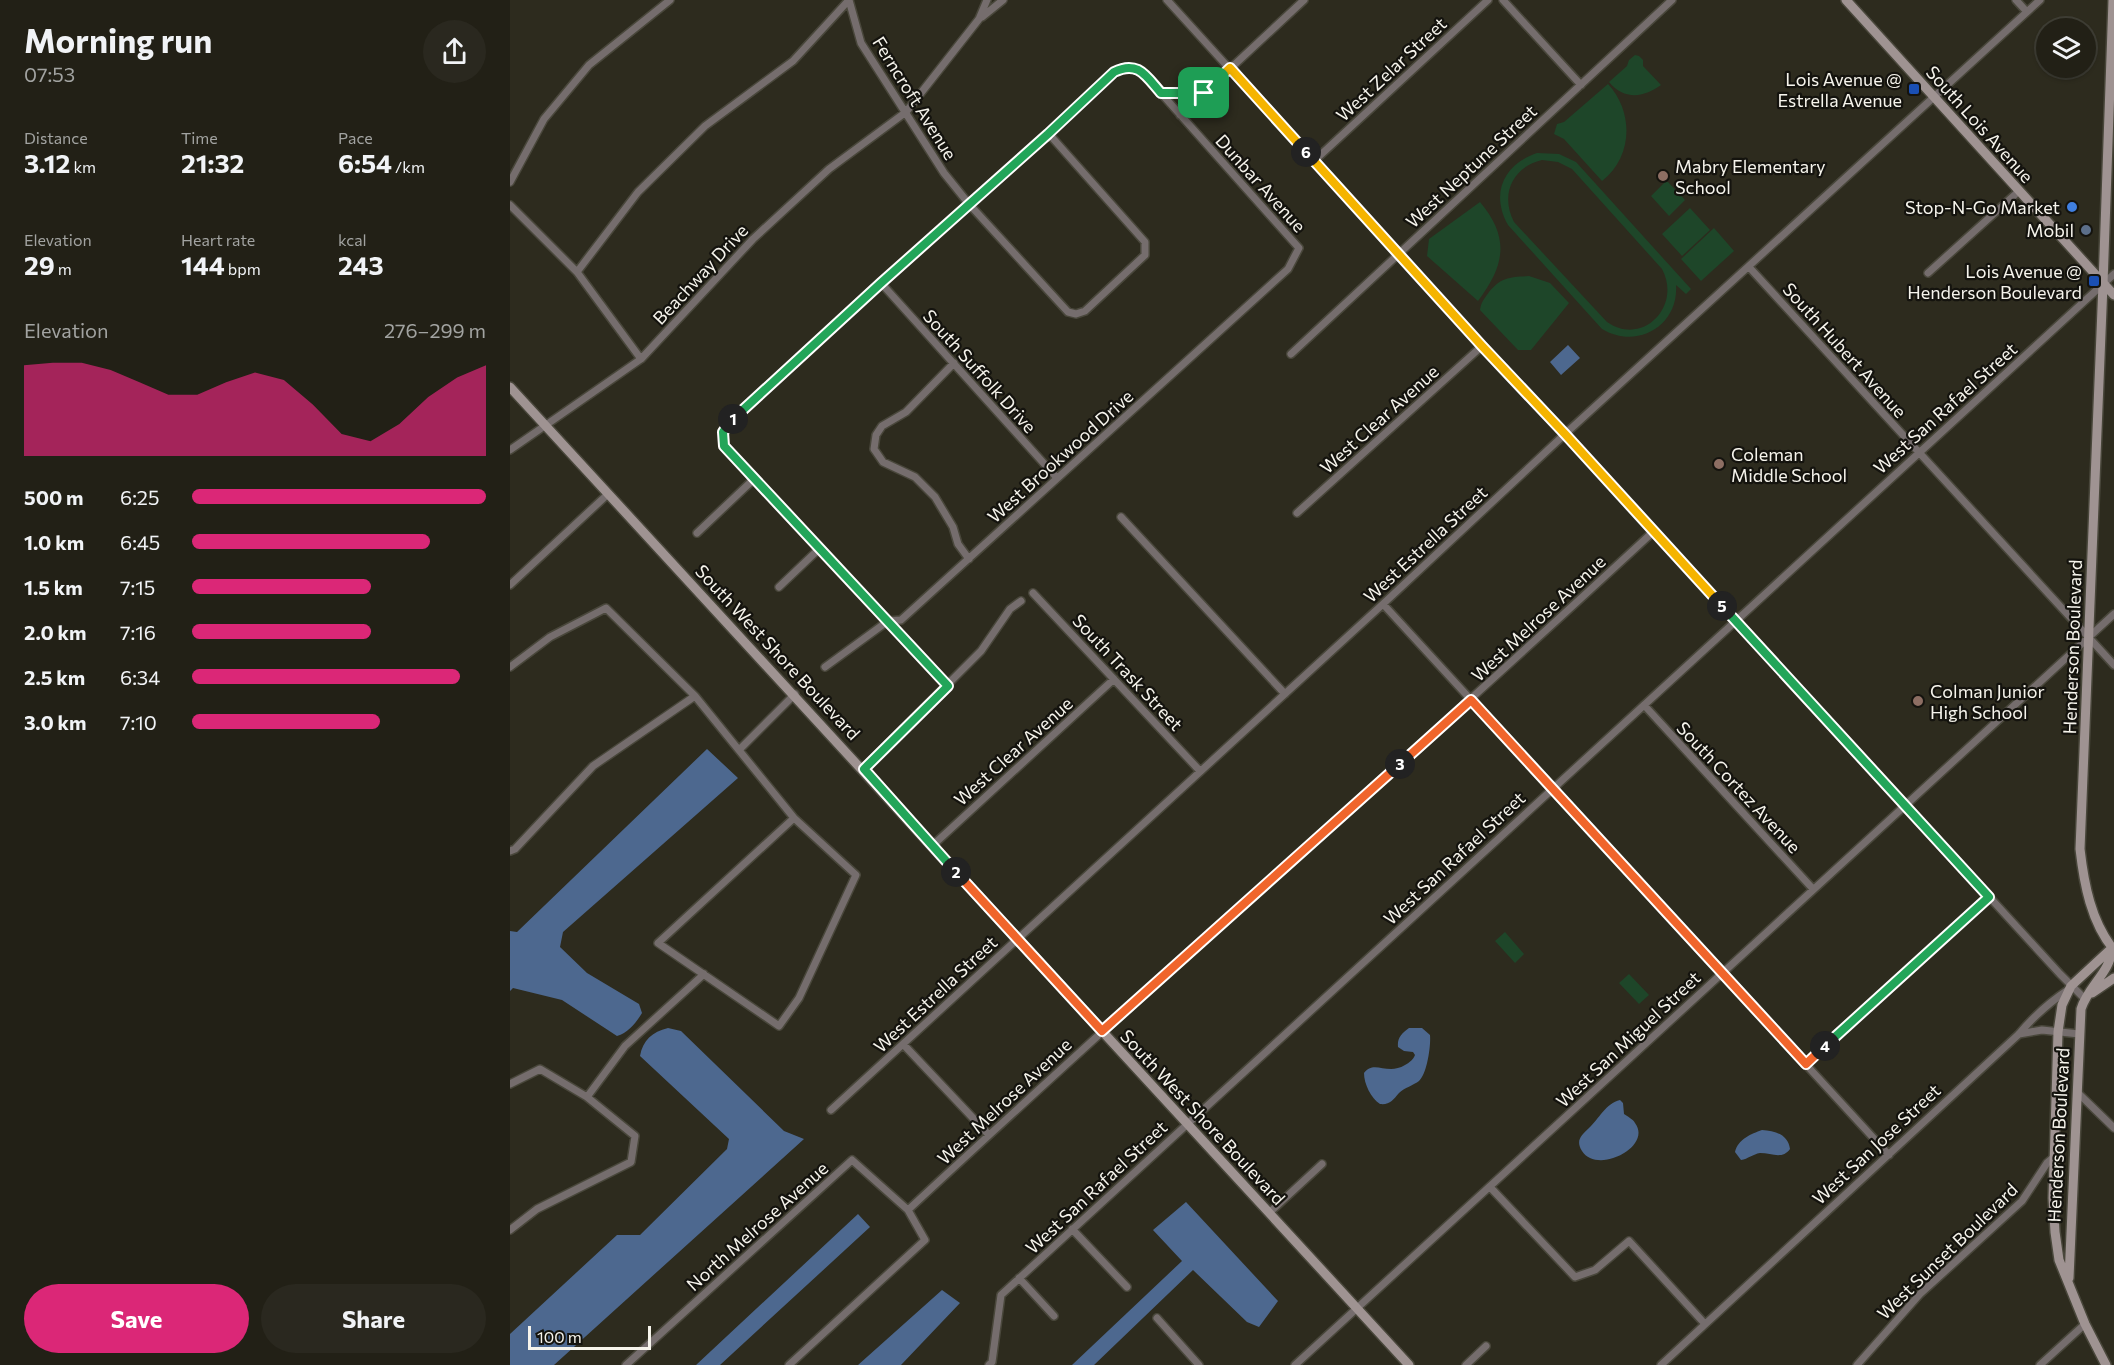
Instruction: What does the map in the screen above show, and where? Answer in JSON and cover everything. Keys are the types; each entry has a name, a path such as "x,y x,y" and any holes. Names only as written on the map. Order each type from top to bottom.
{"street":[{"path":"510,182 544,119 589,65 670,0"},
{"path":"577,272 638,192 688,142 705,126 793,62 849,0"},
{"name":"Ferncroft Avenue","path":"849,0 861,43 944,173 969,204 1068,312 1076,314 1085,311 1145,255 1145,242 1048,134"},
{"path":"979,19 987,0"},
{"path":"979,19 1003,0"},
{"path":"1167,0 2070,988 2085,999 2114,978"},
{"path":"1180,115 1304,0"},
{"name":"West Zelar Street","path":"1314,161 1488,0"},
{"path":"1503,0 1581,85"},
{"name":"West Neptune Street","path":"1291,354 1672,0"},
{"name":"South Lois Avenue","path":"1846,0 2114,295"},
{"path":"2016,0 2027,12"},
{"name":"West Estrella Street","path":"831,1110 2040,0"},
{"name":"Henderson Boulevard","path":"2069,1280 2081,1009 2085,999 2110,963 2113,949 2092,909 2080,849 2113,0"},
{"name":"Beachway Drive","path":"510,450 641,359 753,239 829,169 906,112 979,19"},
{"name":"Dunbar Avenue","path":"1048,134 1114,72 1124,67 1139,70 1299,248"},
{"path":"1161,93 1204,93"},
{"path":"948,686 724,446 723,432 728,424 881,283 1048,134"},
{"path":"1928,273 2019,191"},
{"path":"510,205 577,272 641,359"},
{"name":"West Brookwood Drive","path":"825,667 888,621 901,620 969,560 1288,269 1299,248"},
{"name":"South Hubert Avenue","path":"1749,267 2114,665"},
{"name":"West San Rafael Street","path":"989,1365 992,1362 1001,1295 2114,274"},
{"name":"South Suffolk Drive","path":"881,283 1058,478"},
{"name":"West Clear Avenue","path":"1297,513 1482,346"},
{"path":"954,363 906,412 882,426 876,435 874,449 882,462 915,477 935,496 953,527 958,544 969,560"},
{"name":"South West Shore Boulevard","path":"510,387 864,769 1186,1124 1409,1365"},
{"path":"697,533 754,479"},
{"path":"510,585 608,494"},
{"path":"1120,517 1285,694"},
{"name":"West Melrose Avenue","path":"908,1210 1102,1031 1471,700 1654,531"},
{"path":"780,586 820,548"},
{"name":"South Trask Street","path":"1033,593 1200,771"},
{"path":"864,769 981,651 1010,609 1021,601"},
{"path":"1383,604 1889,1155"},
{"path":"510,666 550,637 606,608 695,696 794,818 856,876 799,998 779,1026 658,942 794,818"},
{"name":"West San Miguel Street","path":"1295,1365 2114,614"},
{"name":"West Clear Avenue","path":"932,846 1114,679"},
{"path":"740,749 795,694"},
{"path":"510,851 593,766 695,696"},
{"name":"South Cortez Avenue","path":"1644,705 1813,890"},
{"path":"1806,1064 1989,897"},
{"name":"West San Jose Street","path":"1661,1365 2019,1034 2027,1023 2113,949"},
{"path":"587,1097 625,1046 704,974"},
{"name":"Henderson Boulevard","path":"2070,988 2062,1005 2058,1032 2054,1157 2055,1232 2060,1260 2085,1324 2106,1365"},
{"path":"2019,1034 2032,1030 2079,1034"},
{"path":"903,1044 989,1135"},
{"path":"510,1084 540,1069 587,1097 635,1136 631,1162 537,1209 510,1230"},
{"path":"2077,1092 2114,1128"},
{"path":"2054,1157 2073,1158"},
{"name":"West Sunset Boulevard","path":"1857,1365 1920,1294 2022,1201 2047,1163 2054,1157"},
{"name":"North Melrose Avenue","path":"626,1365 852,1160 908,1210"},
{"path":"1269,1213 1322,1164"},
{"path":"1490,1187 1575,1277 1595,1270 1629,1241 1705,1324"},
{"path":"789,1365 925,1240 908,1210"},
{"path":"1072,1229 1127,1287"},
{"path":"1019,1278 1054,1316"},
{"path":"1157,1318 1199,1365"},
{"path":"2040,1365 2085,1324"},
{"path":"1466,1365 1486,1346"}],"green space":[{"path":"1635,55 1643,60 1643,66 1661,85 1641,95 1621,92 1609,82 1627,66 1629,60"},
{"path":"1608,84 1622,108 1626,121 1626,134 1620,160 1602,181 1564,139 1554,134 1557,124 1564,122"},
{"path":"1537,153 1559,154 1576,162 1691,289 1686,294 1676,285 1671,312 1653,330 1629,337 1615,335 1602,329 1508,225 1500,202 1503,181 1516,164","holes":["1542,160 1558,162 1572,169 1662,269 1667,283 1667,296 1663,309 1656,319 1645,326 1634,329 1621,328 1607,322 1514,222 1508,202 1509,192 1516,176 1523,169"]},
{"path":"1665,182 1668,182 1685,200 1669,216 1651,196"},
{"path":"1480,202 1496,228 1500,240 1500,252 1494,275 1478,301 1427,256 1429,239"},
{"path":"1690,208 1710,230 1682,256 1662,234"},
{"path":"1714,228 1734,251 1701,281 1681,259"},
{"path":"1529,276 1550,283 1569,303 1531,350 1518,350 1480,310 1484,299 1498,283 1511,278"},
{"path":"1505,932 1524,954 1515,963 1495,941"},
{"path":"1629,974 1649,995 1639,1004 1619,983"}],"water":[{"path":"1568,345 1580,358 1561,375 1550,362"},
{"path":"707,749 738,778 563,932 560,947 587,973 639,1004 642,1013 634,1024 625,1033 617,1036 562,1000 513,988 510,991 510,931 517,932"},
{"path":"668,1028 681,1031 784,1131 804,1139 554,1365 510,1365 510,1334 617,1235 640,1235 727,1149 729,1139 640,1056 643,1045 649,1038"},
{"path":"1409,1028 1422,1028 1430,1035 1429,1053 1424,1072 1419,1081 1401,1091 1391,1102 1380,1104 1369,1090 1364,1073 1372,1067 1392,1069 1411,1061 1415,1055 1413,1052 1404,1051 1398,1047 1400,1036"},
{"path":"1620,1100 1623,1103 1624,1114 1632,1119 1639,1132 1636,1141 1630,1149 1610,1159 1589,1158 1580,1147 1580,1138 1607,1108"},
{"path":"1762,1130 1776,1132 1784,1137 1790,1149 1780,1155 1760,1153 1741,1160 1735,1152 1739,1144 1749,1135"},
{"path":"1186,1202 1278,1301 1259,1327 1247,1322 1193,1270 1094,1365 1072,1365 1182,1261 1153,1230"},
{"path":"858,1214 870,1227 720,1365 696,1365"},
{"path":"942,1290 960,1303 901,1365 858,1365"}],"place":[{"name":"Lois Avenue @ Estrella Avenue","path":"1914,89"},
{"name":"Mabry Elementary School","path":"1663,176"},
{"name":"Stop-N-Go Market","path":"2072,207"},
{"name":"Mobil","path":"2086,230"},
{"name":"Lois Avenue @ Henderson Boulevard","path":"2094,281"},
{"name":"Coleman Middle School","path":"1719,464"},
{"name":"Colman Junior High School","path":"1918,701"}],"route":[{"path":"1124,67 1139,70 1161,93 1204,93 1230,68 1482,346 1989,897 1806,1064 1471,700 1102,1031 864,769 948,686 724,446 723,432 728,424 881,283 1114,72 1124,67"}]}
